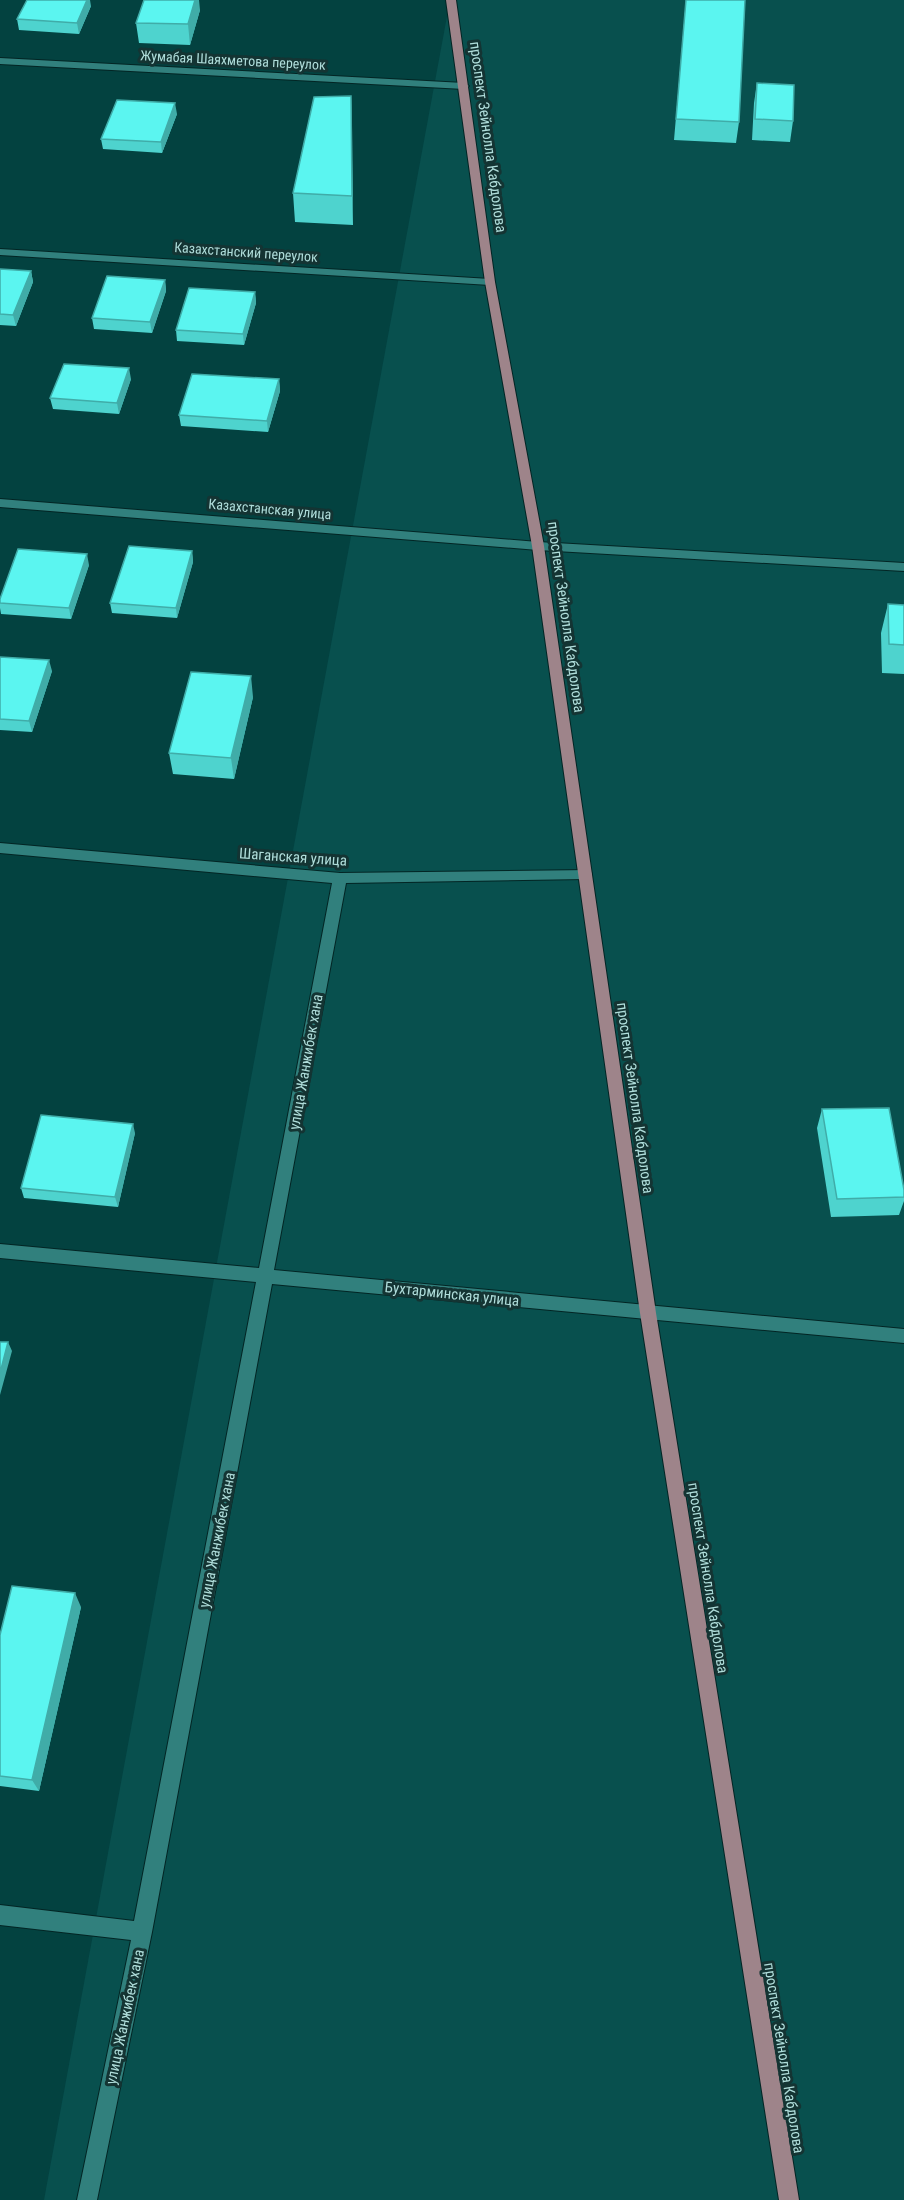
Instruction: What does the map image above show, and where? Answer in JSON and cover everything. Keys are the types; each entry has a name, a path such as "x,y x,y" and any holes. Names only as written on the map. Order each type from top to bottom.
{"main road":[{"name":"проспект Зейнолла Кабдолова","path":"451,0 490,282 538,546 648,1313 789,2200"}],"street":[{"name":"Жумабая Шаяхметова переулок","path":"0,61 464,86"},
{"name":"Казахстанский переулок","path":"0,252 490,282"},
{"name":"Казахстанская улица","path":"0,503 538,546 904,567"},
{"name":"Шаганская улица","path":"0,848 340,878 585,874"},
{"name":"улица Жанжибек хана","path":"87,2200 142,1932 340,878"},
{"name":"Бухтарминская улица","path":"0,1251 904,1336"},
{"path":"0,1915 142,1932"}],"shaded area":[{"path":"450,0 904,0 904,2200 44,2200"}],"building":[{"path":"27,0 87,0 77,23 17,19"},
{"path":"144,0 195,0 188,24 136,23"},
{"path":"686,0 745,0 739,122 676,119"},
{"path":"757,83 794,85 793,121 755,119"},
{"path":"351,96 352,196 293,193 314,97"},
{"path":"117,100 175,103 161,142 101,139"},
{"path":"0,269 31,271 13,315 0,314"},
{"path":"107,276 165,280 150,322 92,318"},
{"path":"189,288 255,292 243,334 176,330"},
{"path":"64,364 129,368 117,403 50,398"},
{"path":"192,374 279,379 267,421 179,415"},
{"path":"129,546 192,551 176,608 110,603"},
{"path":"18,549 87,554 69,608 0,603"},
{"path":"888,604 904,605 904,645 889,644"},
{"path":"0,657 49,660 29,721 0,719"},
{"path":"191,672 251,676 231,758 169,753"},
{"path":"889,1108 904,1197 837,1199 822,1109"},
{"path":"41,1115 133,1124 115,1197 21,1188"},
{"path":"0,1342 8,1342 0,1373"},
{"path":"12,1586 75,1593 32,1780 0,1776 0,1635"}]}
